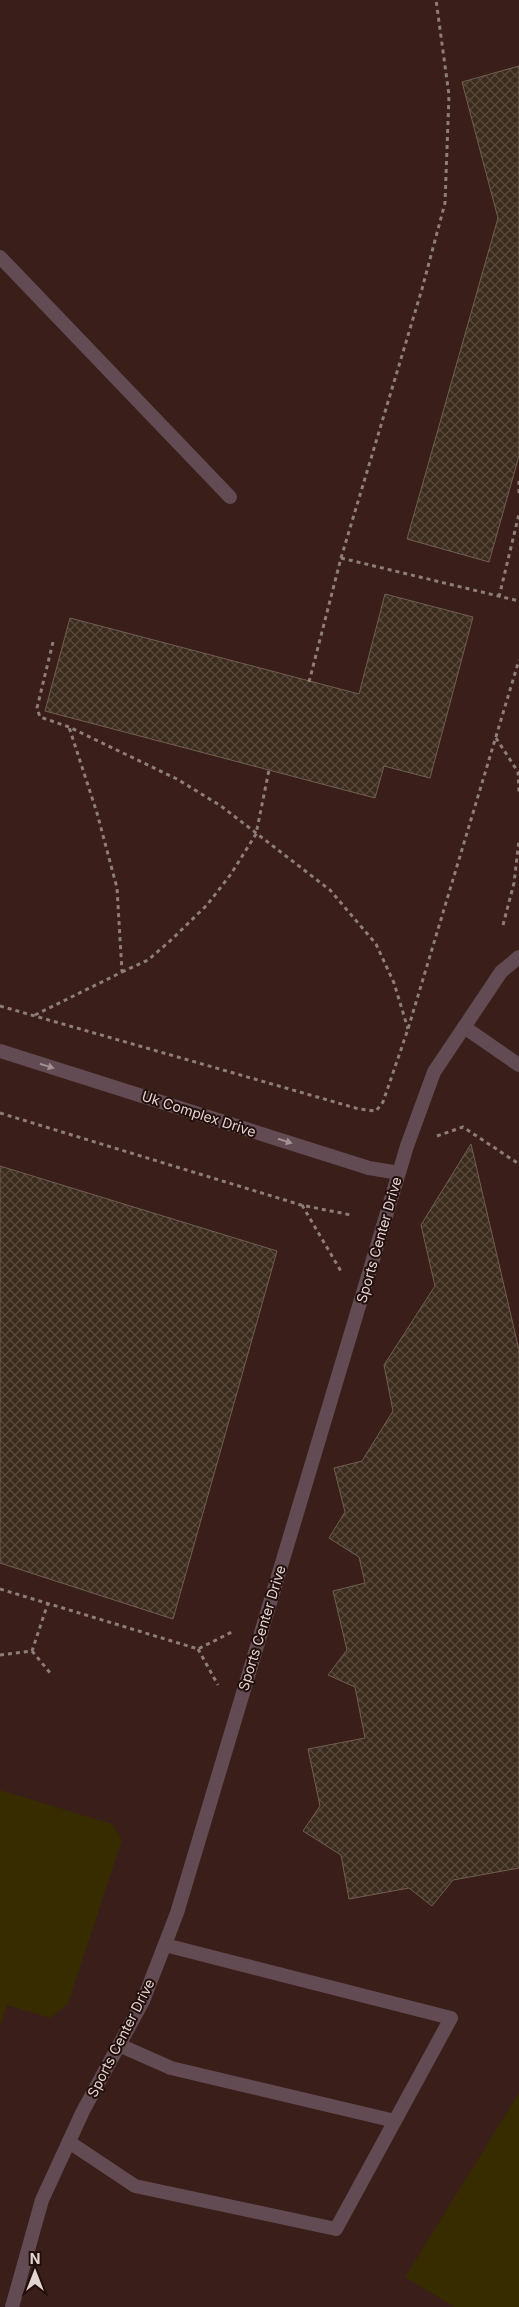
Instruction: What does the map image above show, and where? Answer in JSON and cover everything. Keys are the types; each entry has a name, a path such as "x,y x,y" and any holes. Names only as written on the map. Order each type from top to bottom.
{"street":[{"path":"0,257 230,496"},
{"name":"Sports Center Drive","path":"12,2307 42,2200 69,2142 143,2001 180,1904 398,1173 434,1072 501,972 519,957"},
{"path":"464,1028 519,1065"},
{"name":"Uk Complex Drive","path":"0,1051 369,1168 398,1173"},
{"path":"69,2142 135,2186 336,2229 451,2018 165,1944"},
{"path":"119,2044 171,2068 395,2121"}],"path":[{"path":"309,682 342,558 446,203 449,95 436,0"},
{"path":"519,481 519,497"},
{"path":"499,596 519,514"},
{"path":"342,558 519,601"},
{"path":"53,642 36,708 40,717 69,727 177,779 221,806 330,890 376,944 394,983 408,1029"},
{"path":"0,1006 359,1109 376,1111 383,1102 408,1029 519,660"},
{"path":"69,727 118,888 122,972"},
{"path":"496,738 518,771 519,792"},
{"path":"34,1016 148,960 207,905 231,874 256,834 269,770"},
{"path":"503,925 514,883 519,840"},
{"path":"0,1113 302,1205 351,1215"},
{"path":"463,1127 519,1164"},
{"path":"302,1205 343,1276"},
{"path":"0,1588 198,1648 241,1628"},
{"path":"32,1651 48,1603"},
{"path":"198,1648 222,1693"},
{"path":"0,1655 32,1651"},
{"path":"32,1651 51,1674"}],"shaded area":[{"path":"0,0 519,0 519,2307 0,2307"},
{"path":"0,1790 112,1824 122,1840 68,2004 50,2018 7,2005 0,2026"},
{"path":"519,2093 519,2307 454,2307 405,2277"}],"building":[{"path":"519,66 519,456 489,562 407,539 498,218 462,82"},
{"path":"385,594 473,617 430,778 384,766 375,798 45,711 70,618 359,694"},
{"path":"471,1144 519,1350 519,1868 453,1880 432,1906 409,1888 349,1899 341,1855 303,1831 320,1806 308,1749 365,1738 355,1687 328,1675 347,1650 333,1591 365,1583 359,1557 329,1538 345,1512 334,1468 362,1461 393,1411 384,1365 435,1286 421,1225"},
{"path":"0,1166 277,1251 173,1619 0,1563"}]}
